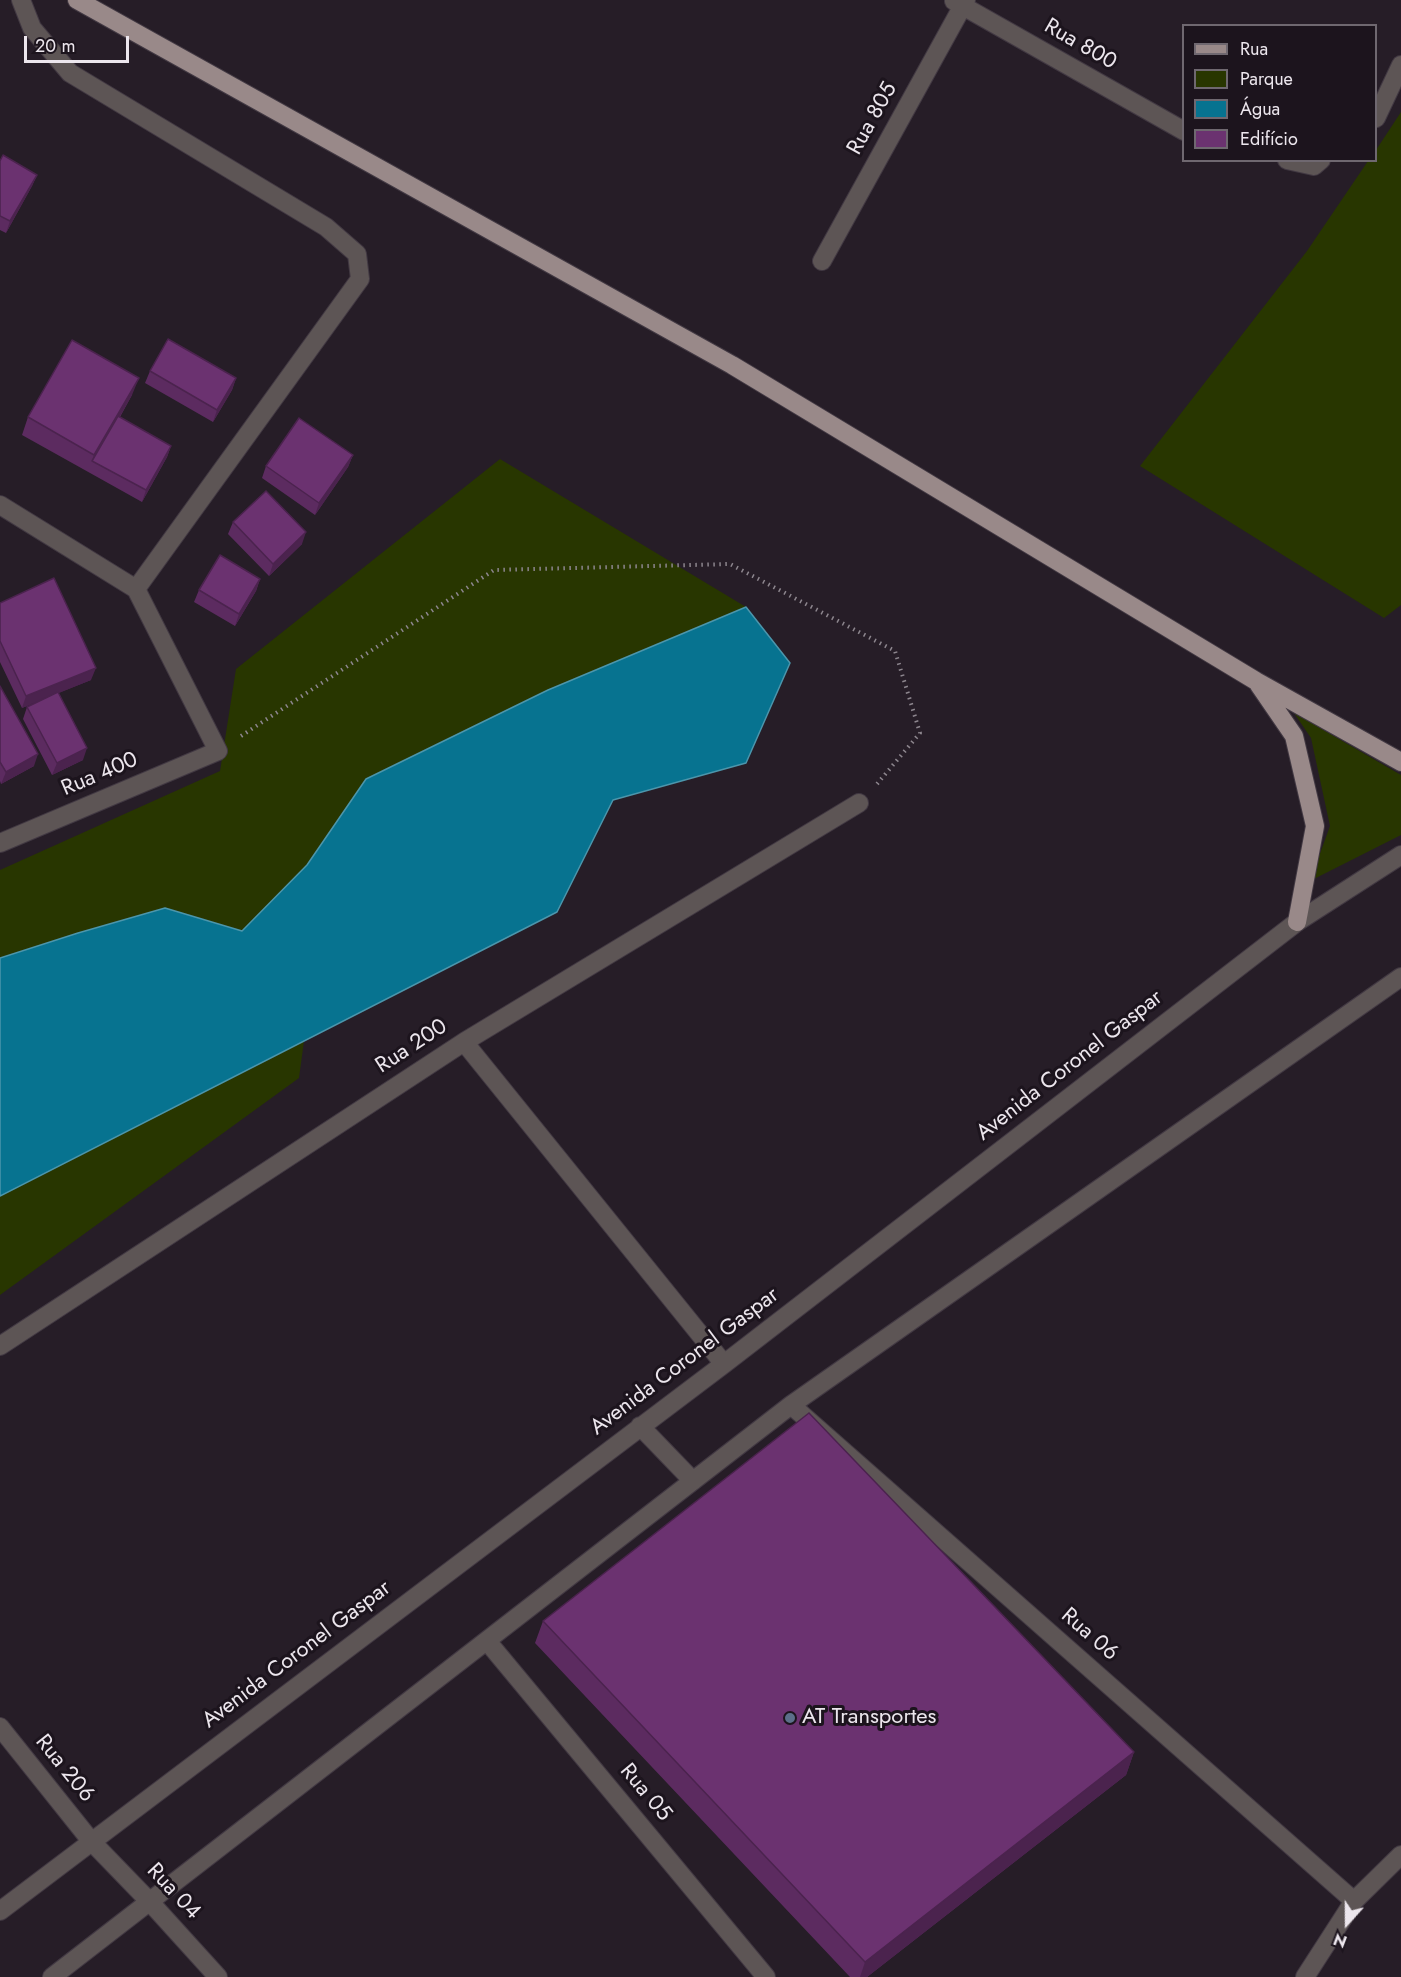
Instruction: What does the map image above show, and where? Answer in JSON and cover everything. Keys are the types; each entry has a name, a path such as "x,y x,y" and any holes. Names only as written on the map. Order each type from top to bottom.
{"main road":[{"path":"76,0 732,365 1256,681 1401,762"},
{"path":"1256,681 1294,736 1315,826 1297,922"}],"street":[{"path":"21,0 32,28 70,73 326,227 357,254 360,279 136,589"},
{"name":"Rua 800","path":"960,2 1182,130"},
{"name":"Rua 805","path":"822,261 960,2"},
{"path":"1377,116 1401,65"},
{"path":"1296,162 1314,166 1319,162"},
{"path":"0,505 136,589 218,751"},
{"name":"Rua 400","path":"0,843 218,751"},
{"name":"Rua 200","path":"0,1346 464,1042 859,804"},
{"name":"Avenida Coronel Gaspar","path":"0,1911 723,1364 1297,922 1401,855"},
{"path":"52,1977 791,1405 1401,977"},
{"path":"464,1042 723,1364"},
{"name":"Rua 06","path":"791,1405 1354,1901"},
{"path":"640,1426 693,1481"},
{"name":"Rua 05","path":"487,1641 766,1977"},
{"name":"Rua 206","path":"0,1727 91,1841"},
{"name":"Rua 04","path":"91,1841 218,1977"},
{"path":"1305,1977 1354,1901 1401,1855"}],"path":[{"path":"218,751 494,570 730,564 895,651 920,733 859,804"}],"green space":[{"path":"1401,112 1401,605 1384,618 1140,466 1307,251 1367,162 1377,162 1377,148"},
{"path":"500,459 746,607 548,690 366,779 307,865 242,931 165,908 0,958 0,870 220,771 236,669"},
{"path":"1294,713 1401,775 1401,835 1310,881 1330,826 1311,738"},
{"path":"304,1041 299,1078 0,1295 0,1196"}],"water":[{"path":"746,607 790,663 746,763 613,800 557,912 0,1196 0,958 165,908 242,931 307,865 366,779 548,690"}],"building":[{"path":"3,155 37,175 10,221 0,216 0,161"},
{"path":"168,339 236,378 217,410 150,371"},
{"path":"72,340 139,378 94,455 28,417"},
{"path":"118,416 171,446 146,490 92,461"},
{"path":"299,418 353,455 319,503 266,466"},
{"path":"266,491 306,532 273,564 233,522"},
{"path":"220,555 260,579 239,614 199,590"},
{"path":"54,578 96,668 26,696 0,641 0,603"},
{"path":"0,686 38,754 6,772 0,762"},
{"path":"58,692 87,748 57,763 27,707"},
{"path":"809,1413 1134,1752 865,1962 543,1621"}],"place":[{"name":"AT Transportes","path":"790,1718"}]}
